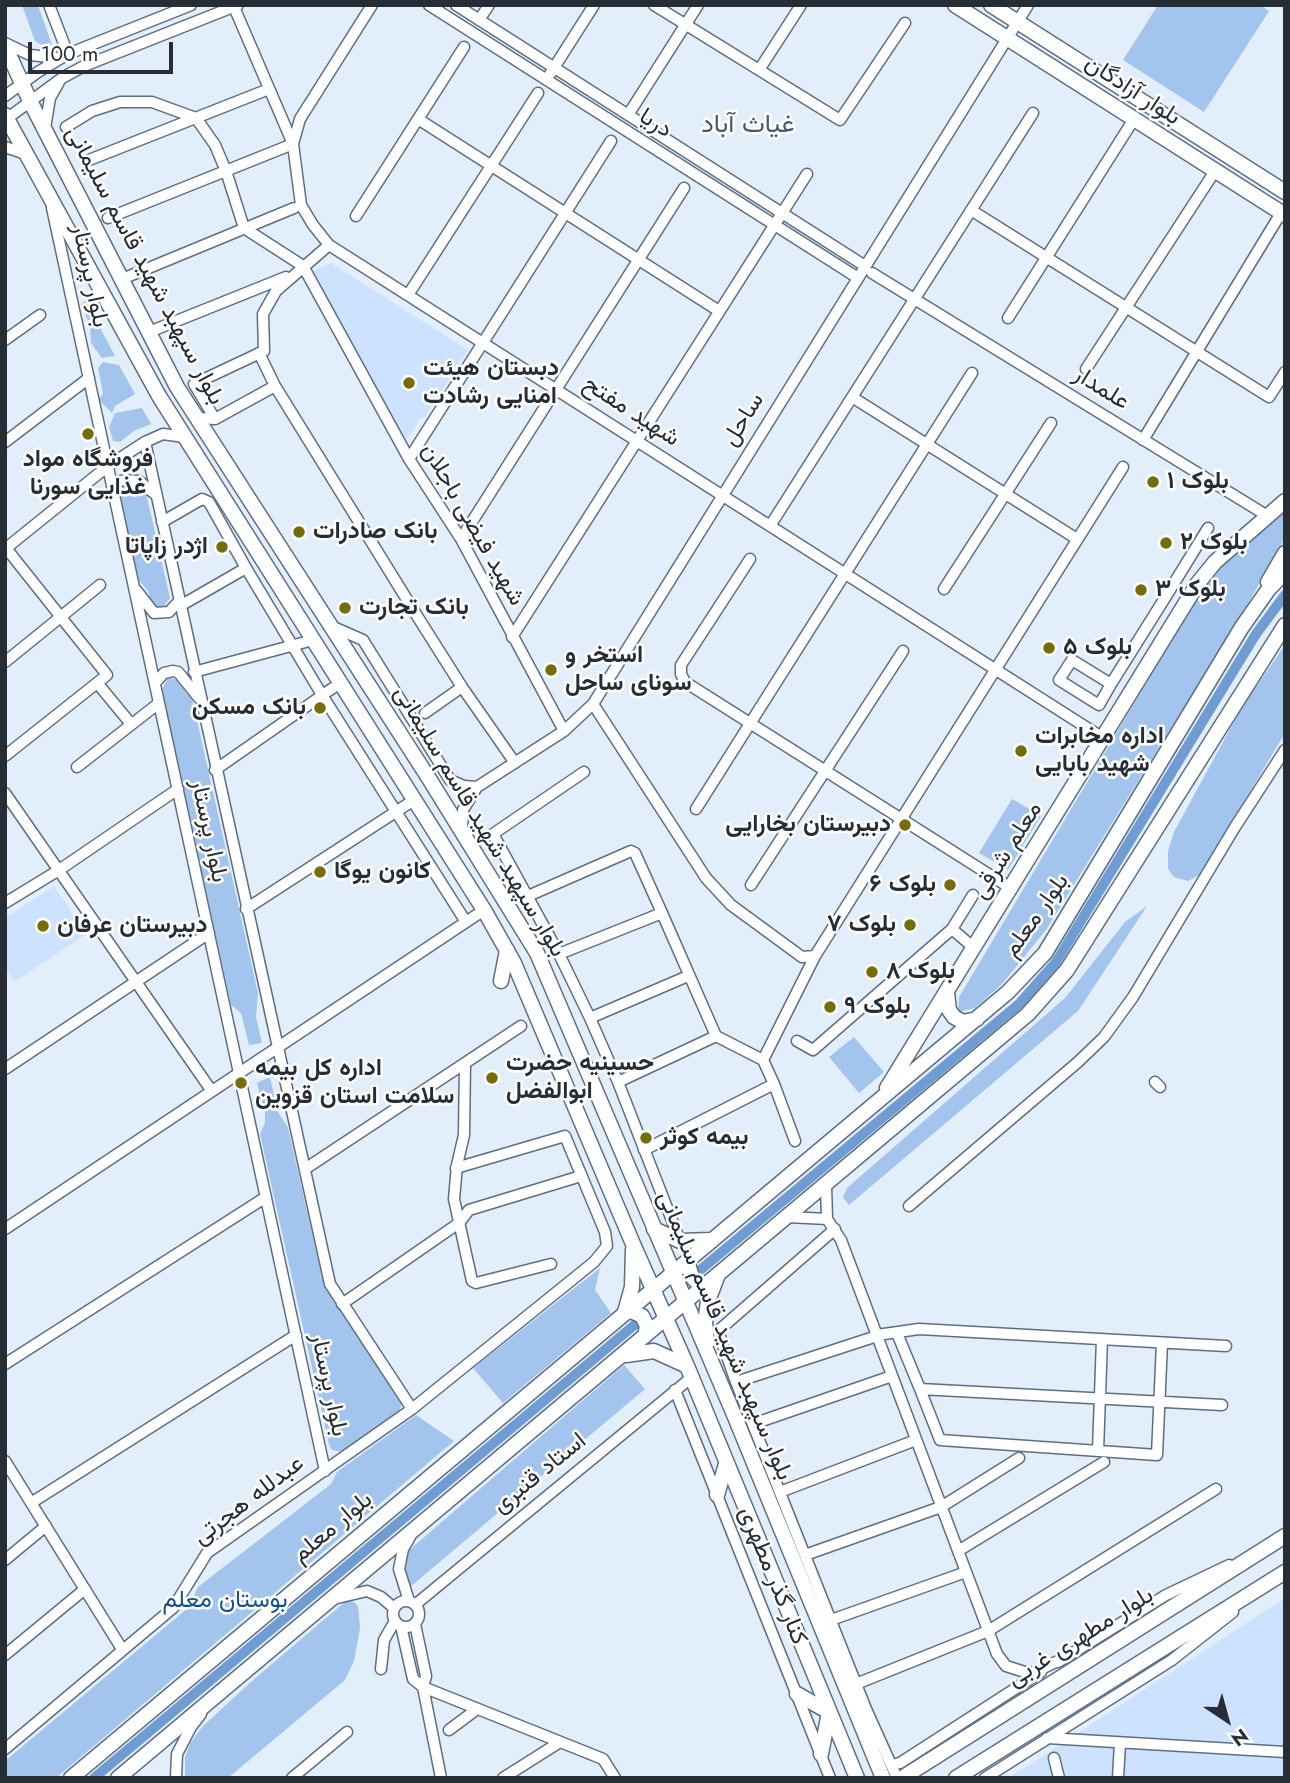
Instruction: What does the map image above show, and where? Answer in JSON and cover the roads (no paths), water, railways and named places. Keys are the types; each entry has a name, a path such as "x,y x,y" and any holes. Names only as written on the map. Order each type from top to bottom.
{"main road":[{"name":"بلوار آزادگان","path":"955,5 1283,214"},
{"name":"بلوار آزادگان","path":"991,5 1285,192"},
{"name":"بلوار سپهبد شهید قاسم سلیمانی","path":"5,45 30,101 177,387 462,831 537,953 707,1356 741,1414 842,1678 894,1774"},
{"name":"بلوار سپهبد شهید قاسم سلیمانی","path":"6,118 184,437 507,950 690,1371 857,1778"},
{"path":"28,159 45,147 55,146"},
{"name":"معلم شرقی","path":"879,1101 1012,889 1185,604 1215,562 1285,501"},
{"path":"1242,627 1285,553"},
{"name":"بلوار معلم","path":"71,1777 1008,992 1045,953 1242,627 1268,590 1285,572"},
{"path":"118,1778 1028,1014 1067,970 1285,625"},
{"path":"1270,646 1285,634"},
{"path":"501,981 507,950"},
{"path":"947,993 948,1010 954,1017 963,1021 977,1019"},
{"path":"654,1229 680,1241 711,1240"},
{"path":"624,1313 632,1287 633,1244"},
{"path":"691,1256 688,1264 690,1273 698,1283 712,1280"},
{"path":"707,1356 705,1323 712,1280"},
{"path":"624,1313 631,1311 642,1316 647,1326 645,1336"},
{"path":"621,1357 654,1351 690,1371"},
{"path":"717,1495 726,1464"},
{"name":"بلوار مطهری غربی","path":"894,1774 1285,1536"},
{"path":"956,1778 1280,1575"},
{"path":"842,1678 866,1709"},
{"path":"797,1694 830,1712 821,1754"}],"street":[{"path":"49,5 63,56"},
{"path":"5,96 63,56 191,5"},
{"name":"شهید مفتح","path":"372,5 300,118 293,144 301,205 329,245 1103,738"},
{"name":"دریا","path":"429,5 858,278"},
{"name":"دریا","path":"456,5 869,269"},
{"path":"479,20 489,5"},
{"path":"547,80 594,5"},
{"path":"654,5 840,120 905,23"},
{"path":"628,115 698,5"},
{"path":"759,70 801,5"},
{"name":"ساحل","path":"477,787 564,731 593,704 858,278 869,269 1028,5"},
{"path":"6,118 62,78 84,66 236,6 293,144 108,218"},
{"path":"5,45 30,55 63,56"},
{"path":"356,216 464,47"},
{"path":"45,128 50,98 62,78"},
{"path":"89,160 269,89"},
{"path":"408,295 538,93"},
{"path":"66,127 92,111 120,102 152,102 196,118 215,145 244,228 300,270"},
{"path":"770,526 1032,113"},
{"path":"418,119 719,311"},
{"path":"1008,318 1134,119"},
{"path":"409,459 611,141"},
{"path":"5,146 28,159"},
{"path":"694,173 701,161"},
{"path":"1086,369 1215,171"},
{"path":"512,637 807,174"},
{"path":"461,539 684,188"},
{"name":"بلوار پرستار","path":"50,199 325,1471"},
{"path":"122,279 294,208"},
{"path":"971,209 1269,397 1285,372"},
{"path":"1143,440 1283,214"},
{"path":"215,419 194,384 264,351 263,314 276,291 329,245"},
{"name":"علمدار","path":"869,269 1266,515"},
{"path":"149,332 300,270"},
{"name":"شهید فیضی باجلان","path":"300,270 409,459 461,539 564,731"},
{"path":"5,340 40,315"},
{"path":"259,353 275,386 462,687 515,763"},
{"path":"695,809 972,373"},
{"path":"5,442 89,378"},
{"path":"197,418 215,419 275,386"},
{"path":"852,397 1077,539"},
{"path":"944,589 1051,423"},
{"path":"5,756 107,675 6,549 108,466 145,442 163,434 184,437"},
{"name":"بلوار پرستار","path":"145,442 330,1284 412,1409"},
{"path":"762,1060 815,956 1123,467"},
{"path":"112,482 139,481 156,495"},
{"path":"162,522 202,499 209,502 292,646 466,922"},
{"path":"1111,684 1072,660 1059,680 1098,705 1208,528"},
{"path":"750,559 681,665 685,682 1012,889"},
{"path":"134,585 154,613 169,612 179,603 246,568"},
{"path":"5,662 100,586"},
{"path":"1168,593 1185,604"},
{"path":"331,626 363,640 450,780 464,786 477,787 463,810 462,831"},
{"path":"194,673 313,640"},
{"path":"751,885 903,651"},
{"path":"155,683 164,673 178,672 200,700"},
{"path":"215,770 340,683"},
{"path":"98,684 131,724"},
{"path":"425,713 462,687"},
{"path":"77,767 159,703"},
{"path":"593,704 706,878 732,905 802,957 815,956"},
{"path":"909,1206 1104,1037 1133,997 1235,827 1285,750"},
{"path":"584,772 492,834 528,895 590,1018 680,1241"},
{"path":"5,903 59,870 178,789"},
{"path":"5,793 211,1090"},
{"path":"246,909 414,800"},
{"path":"481,862 500,850"},
{"path":"528,895 631,851 635,853 716,1036 762,1060 775,1084 795,1141"},
{"path":"797,1041 813,1049 952,929 973,895"},
{"path":"5,1229 484,910"},
{"path":"559,954 662,913"},
{"path":"952,929 974,948"},
{"path":"5,1069 209,933"},
{"path":"590,1018 688,976"},
{"path":"305,1169 521,1026"},
{"path":"618,1082 716,1036"},
{"path":"465,1063 464,1135 456,1168 454,1199 472,1281 476,1283 551,1264"},
{"path":"645,1150 775,1084"},
{"name":"عبدلله هجرتی","path":"5,1749 173,1608 207,1553 412,1409 602,1254 607,1246 606,1232 565,1136 456,1168"},
{"path":"342,1304 459,1223 469,1210 581,1176"},
{"path":"826,1185 827,1219 835,1229 877,1335 1001,1661 1013,1670 1035,1672 1063,1658"},
{"path":"5,1364 266,1197"},
{"path":"788,1217 827,1219"},
{"path":"835,1229 718,1331 736,1382 741,1414 753,1424 894,1774"},
{"path":"736,1382 877,1335 919,1329 1226,1346"},
{"path":"897,1333 940,1440 1157,1455 1162,1343"},
{"path":"32,1503 296,1335"},
{"path":"1098,1451 1102,1339"},
{"name":"استاد قنبری","path":"412,1602 675,1391 690,1371"},
{"path":"753,1424 892,1376"},
{"path":"920,1389 1222,1405"},
{"name":"کنار گذر مطهری","path":"675,1391 830,1778"},
{"path":"780,1492 916,1440"},
{"path":"805,1555 942,1507 1019,1458"},
{"path":"958,1551 1104,1462"},
{"path":"6,1463 122,1649"},
{"path":"856,1684 988,1631 1216,1489"},
{"path":"5,1560 46,1526"},
{"path":"414,1530 403,1549 399,1569 419,1616 415,1624 426,1676 423,1687 441,1778"},
{"path":"894,1774 900,1763 1166,1595 1270,1546"},
{"path":"831,1620 966,1572"},
{"path":"985,1778 1172,1660 1280,1575"},
{"path":"5,1655 85,1589"},
{"path":"330,1600 367,1591 381,1597 394,1608"},
{"path":"412,1602 401,1602 394,1608 393,1615 414,1679 423,1687 603,1759 615,1778"},
{"path":"398,1624 408,1627 415,1624"},
{"path":"381,1669 384,1640 398,1624"},
{"path":"176,1778 177,1754 184,1739 215,1697"},
{"path":"449,1730 477,1709"},
{"path":"292,1778 347,1732"},
{"path":"1047,1738 1285,1752"},
{"path":"503,1778 560,1742"},
{"path":"1118,1778 1121,1743"},
{"path":"1054,1758 1059,1778"}],"waterway":[{"path":"699,1271 1019,1004 1056,962 1256,634 1285,595"},
{"path":"94,1778 638,1322"}],"place":[{"name":"دبستان هیئت امنایی رشادت","path":"409,383"},
{"name":"فروشگاه مواد غذایی سورنا","path":"88,434"},
{"name":"بلوک ۱","path":"1153,482"},
{"name":"بانک صادرات","path":"299,532"},
{"name":"بلوک ۲","path":"1166,543"},
{"name":"اژدر زاپاتا","path":"222,547"},
{"name":"بلوک ۳","path":"1141,590"},
{"name":"بانک تجارت","path":"345,608"},
{"name":"بلوک ۵","path":"1049,648"},
{"name":"استخر و سونای ساحل","path":"551,670"},
{"name":"بانک مسکن","path":"320,708"},
{"name":"اداره مخابرات شهید بابایی","path":"1021,751"},
{"name":"دبیرستان بخارایی","path":"905,825"},
{"name":"کانون یوگا","path":"320,872"},
{"name":"بلوک ۶","path":"950,885"},
{"name":"بلوک ۷","path":"910,925"},
{"name":"دبیرستان عرفان","path":"43,926"},
{"name":"بلوک ۸","path":"872,972"},
{"name":"بلوک ۹","path":"830,1007"},
{"name":"حسینیه حضرت ابوالفضل","path":"492,1078"},
{"name":"اداره کل بیمه سلامت استان قزوین","path":"241,1083"},
{"name":"بیمه کوثر","path":"646,1138"}],"district":[{"name":"غیاث آباد","path":"748,126"}],"park label":[{"name":"بوستان معلم","path":"225,1601"}]}
